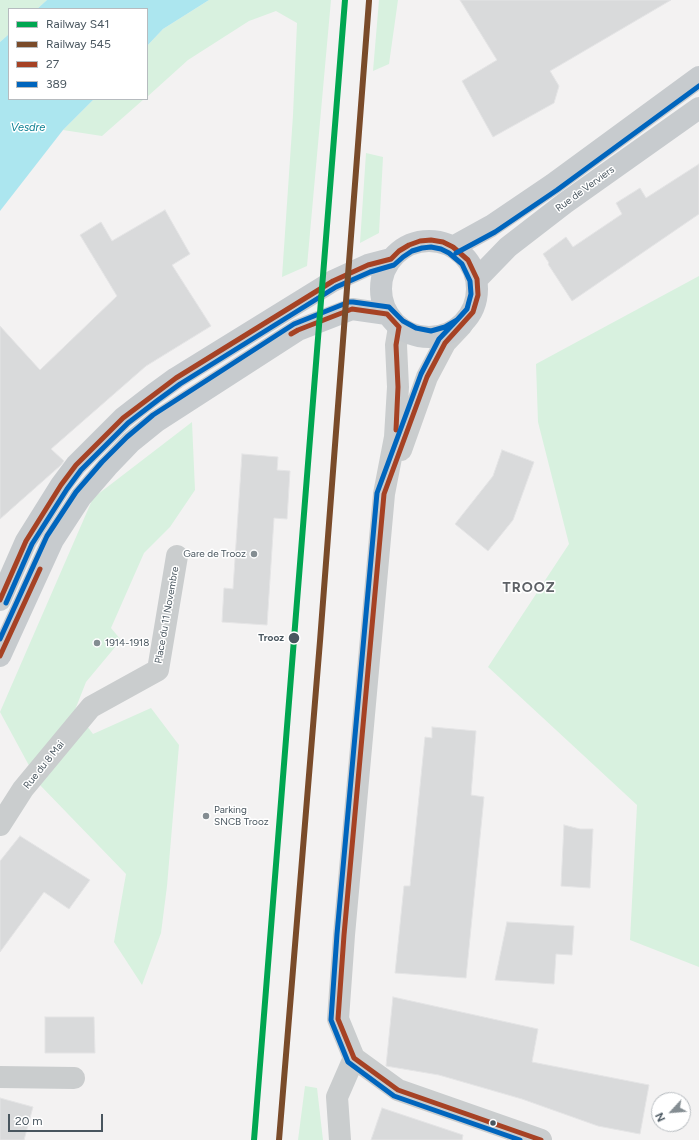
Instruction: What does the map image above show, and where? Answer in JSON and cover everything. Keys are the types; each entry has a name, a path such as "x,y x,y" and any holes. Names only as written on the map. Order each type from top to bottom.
{"main road":[{"path":"453,247 491,226 553,184 699,77"},
{"name":"Rue de Verviers","path":"476,279 508,247 578,194 699,108"},
{"path":"0,656 53,540 81,497 131,442 157,421 298,330 352,309 393,320 414,335 431,338 448,334 462,325 473,312 478,295 476,279 468,260 453,247 443,242 432,240 420,241 399,251 391,259 381,280 381,297 393,320"},
{"path":"0,600 26,541 61,485 76,465 123,418 176,378 333,281 368,265 391,259"}],"street":[{"path":"393,320 398,387 395,437 384,494 344,935 338,1019 354,1058 398,1090 541,1140"},
{"path":"384,494 427,377 445,343 462,325"},
{"name":"Place du 11 Novembre","path":"91,707 158,670 177,556"},
{"name":"Rue du 8 Mai","path":"0,825 23,789 91,707"},
{"path":"340,1140 337,1097 354,1058"},
{"path":"0,1076 74,1078"}],"green space":[{"path":"0,0 47,0 38,8 8,8 8,35 0,42"},
{"path":"209,0 331,0 307,266 282,277 293,115 297,23 276,11 249,21 188,60 148,96 148,45 163,29"},
{"path":"379,0 398,0 389,64 373,71"},
{"path":"93,100 143,100 102,136 63,130"},
{"path":"366,153 383,157 379,233 360,243"},
{"path":"699,276 699,967 630,940 637,805 488,667 569,544 538,422 536,364"},
{"path":"192,422 195,490 170,527 144,553 111,628 121,640 86,682 75,710 93,734 151,708 179,745 167,886 161,933 142,985 114,942 126,874 39,784 0,712 93,498"},
{"path":"305,1086 317,1088 323,1140 298,1140"}],"water":[{"path":"47,0 209,0 163,29 148,45 148,8 38,8"},
{"name":"Vesdre","path":"8,35 8,100 93,100 63,130 0,211 0,42"}],"building":[{"path":"460,0 671,0 550,71 559,86 554,103 493,137 462,81 497,60"},
{"path":"699,164 699,214 572,301 543,254 566,237 573,247 622,214 616,203 640,188 646,198"},
{"path":"165,210 190,254 172,265 211,326 146,366 51,449 64,461 0,519 0,326 40,370 117,296 80,235 101,222 112,241"},
{"path":"502,450 534,462 513,520 488,551 455,524 493,476"},
{"name":"Gare de Trooz","path":"242,454 278,457 277,470 290,471 287,519 274,518 267,625 222,622 224,588 233,589"},
{"path":"432,727 476,731 471,795 484,797 466,978 395,973 404,886 410,886 425,737 432,738"},
{"path":"564,825 580,829 593,829 590,888 561,886"},
{"path":"20,836 90,880 69,909 44,892 0,952 0,861"},
{"path":"507,922 574,926 572,955 556,954 554,984 495,980"},
{"path":"393,997 538,1029 532,1062 649,1085 640,1134 598,1126 522,1099 439,1075 386,1066"},
{"path":"45,1017 94,1017 95,1053 45,1053"},
{"path":"0,1098 33,1107 24,1140 0,1140"},
{"path":"382,1108 463,1135 462,1140 371,1140"}],"rail line":[{"name":"S41","path":"254,1140 345,0"},
{"name":"545","path":"279,1140 320,641 369,1"}],"transit line":[{"name":"389","path":"456,253 495,232 557,190 699,86"},
{"name":"27","path":"0,600 26,541 61,485 76,465 123,418 176,378 333,281 368,265 391,259 399,251 409,245 420,241 431,240 443,242 453,247 468,260 477,279 478,295 473,312 445,343 427,377 384,494 344,935 338,1019 354,1058 398,1090 541,1140"},
{"name":"389","path":"0,639 47,536 76,492 102,462 127,437 153,415 294,324 349,302 389,307 403,321 416,328 431,331 445,327 457,320 467,309 471,294 470,281 462,264 449,253 441,249 431,247 412,251 394,265 370,272 336,287 180,384 158,400 128,423 81,470 32,544 6,603"},
{"name":"27","path":"291,334 352,309 387,314 399,327"},
{"name":"389","path":"457,320 439,339 421,374 377,493 337,934 331,1020 348,1062 394,1096 520,1140"},
{"name":"27","path":"396,430 398,387 396,345 399,327"},
{"name":"27","path":"0,656 40,569"}],"place":[{"name":"Gare de Trooz","path":"254,554"},
{"name":"Trooz","path":"294,638"},
{"name":"1914-1918","path":"97,643"},
{"name":"Parking SNCB Trooz","path":"206,816"}],"district":[{"name":"TROOZ","path":"529,588"}]}
